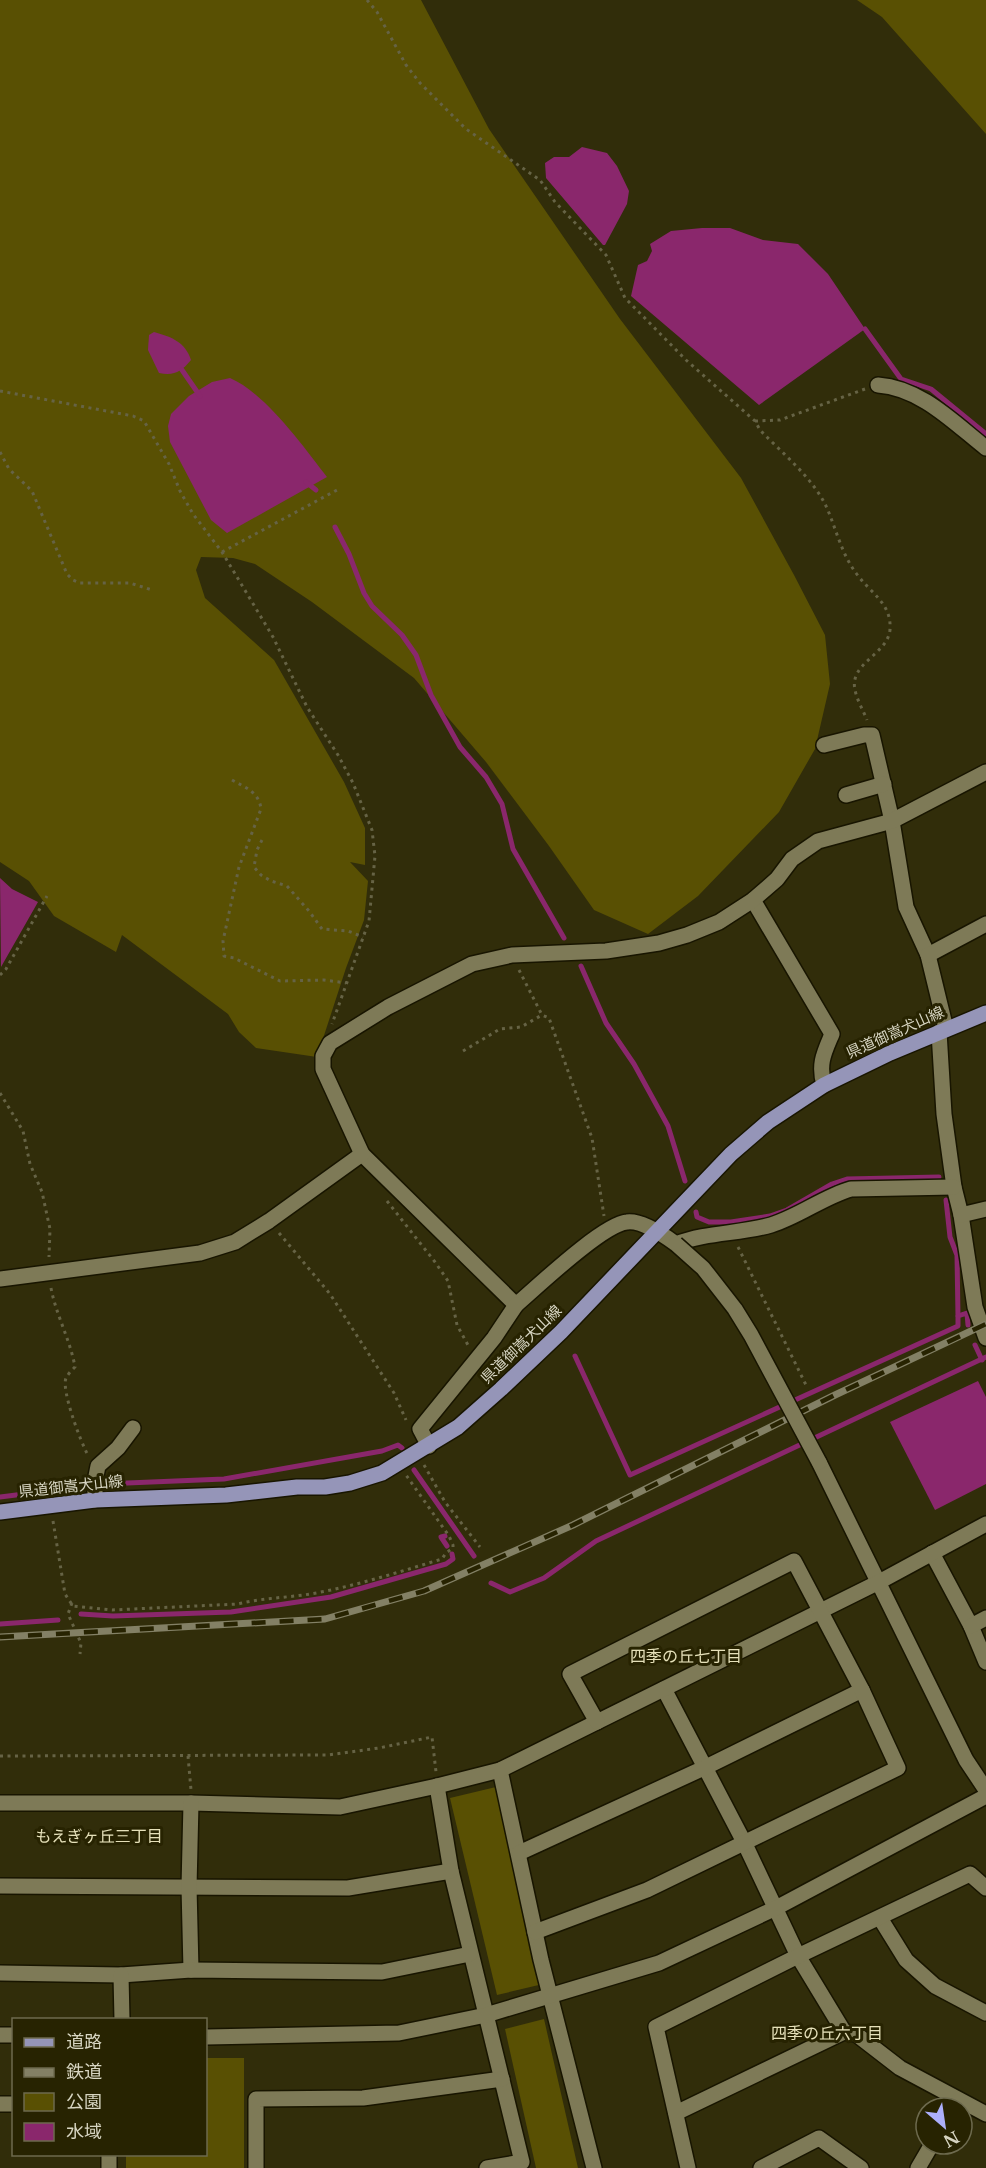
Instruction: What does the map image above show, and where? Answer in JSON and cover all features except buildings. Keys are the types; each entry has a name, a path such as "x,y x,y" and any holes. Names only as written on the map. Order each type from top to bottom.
{"main road":[{"name":"県道御嵩犬山線","path":"0,1512 51,1505 95,1492 226,1495 297,1487 325,1487 350,1483 381,1473 458,1427 561,1332 731,1154 768,1122 824,1085 890,1053 986,1013"}],"street":[{"path":"878,385 896,388 924,399 986,448"},
{"path":"824,745 872,735 892,821 906,907 928,955 942,1031 944,1114 954,1186 961,1215 975,1307 986,1338"},
{"path":"516,1305 363,1154 323,1069 323,1056 330,1043 388,1007 472,964 512,955 606,951 660,943 719,922 753,900 777,879 792,859 818,841 892,821 986,772"},
{"path":"846,795 884,784"},
{"path":"753,900 832,1034 820,1071 824,1085"},
{"path":"928,955 986,924"},
{"path":"0,1279 200,1253 236,1242 363,1154"},
{"path":"676,1244 695,1237 768,1226 791,1218 835,1193 851,1189 954,1186"},
{"path":"961,1215 986,1209"},
{"path":"424,1449 420,1429 516,1305 606,1230 627,1221 658,1230 703,1268 735,1309 751,1335 819,1462 966,1760 986,1790"},
{"path":"95,1492 98,1466 118,1448 133,1428"},
{"path":"0,1803 191,1803 340,1807 500,1770 879,1582 986,1524"},
{"path":"932,1554 971,1626 986,1662"},
{"path":"535,1932 647,1890 898,1768 862,1690 794,1561 570,1674 597,1722"},
{"path":"971,1626 986,1618"},
{"path":"664,1689 744,1842 798,1956 844,2032"},
{"path":"519,1853 706,1767 862,1690"},
{"path":"500,1770 550,1996 594,2168"},
{"path":"437,1786 451,1871 522,2162 487,2168"},
{"path":"207,2037 399,2033 486,2014 659,1963 776,1908 986,1796"},
{"path":"191,1803 189,1887 191,1970"},
{"path":"0,1886 348,1888 451,1871"},
{"path":"688,2168 656,2027 970,1874 986,1888"},
{"path":"880,1918 906,1960 935,1986 986,2012"},
{"path":"0,1973 121,1975 191,1970 382,1972 470,1954"},
{"path":"121,1975 122,2018"},
{"path":"676,2114 844,2032 856,2034 900,2068 944,2096"},
{"path":"256,2168 256,2099 363,2098 502,2079"},
{"path":"760,2168 819,2138 861,2168"}],"path":[{"path":"367,0 377,12 406,65 420,83 466,129 540,180 555,202 606,255 625,298 686,360 755,421 760,430 808,481 825,505 844,552 856,574 885,604 890,619 888,638 882,648 861,667 854,677 855,690 872,735"},
{"path":"755,421 780,420 851,392 878,385"},
{"path":"0,391 133,416 144,421 169,464 193,514 222,552 273,637 307,707 353,783 372,830 375,856 369,921 331,1028 337,1039"},
{"path":"0,452 9,469 32,491 67,574 73,580 80,583 130,583 152,590"},
{"path":"222,552 337,490"},
{"path":"232,780 256,793 261,809 238,867 223,941 224,956 234,958 280,981 324,980 346,983"},
{"path":"262,840 256,850 254,867 261,875 287,886 322,929 348,930 363,937"},
{"path":"0,975 6,969 47,896"},
{"path":"512,955 542,1015 549,1018 592,1138 606,1230"},
{"path":"464,1051 500,1029 521,1027 542,1015"},
{"path":"0,1093 23,1131 30,1164 42,1192 50,1229 49,1273 54,1305 72,1349 75,1367 66,1378 65,1386 80,1439 88,1456 98,1466"},
{"path":"388,1179 382,1192 390,1207 448,1281 457,1325 467,1346 478,1357"},
{"path":"269,1221 330,1294 372,1357 404,1414 411,1437 422,1432"},
{"path":"732,1231 807,1387"},
{"path":"424,1449 437,1490 480,1547"},
{"path":"51,1505 65,1594 73,1606 112,1610 238,1604 258,1599 319,1593 381,1578 442,1558 453,1548 449,1536 399,1463"},
{"path":"72,1603 68,1614 81,1643 80,1654"},
{"path":"0,1756 328,1755 379,1748 432,1737 437,1786"},
{"path":"189,1756 191,1787"}],"green space":[{"path":"0,0 421,0 489,129 620,319 741,478 825,635 830,684 815,749 779,812 698,896 648,934 594,910 486,762 414,678 312,602 255,564 233,558 201,557 196,570 205,598 274,660 344,782 365,828 365,865 350,862 368,881 364,920 317,1057 256,1048 239,1032 228,1014 122,935 116,952 54,916 29,881 0,862"},
{"path":"857,0 986,0 986,134 882,17"},
{"path":"496,1787 543,1984 497,1995 450,1798"},
{"path":"544,2019 578,2168 536,2168 505,2029"},
{"path":"207,2058 244,2058 244,2168 126,2168 126,2156 207,2156"}],"water":[{"path":"582,147 607,153 617,166 629,191 627,204 605,245 546,178 545,163 554,157 569,157"},
{"path":"730,228 763,240 798,244 828,274 865,329 759,405 631,296 638,265 647,261 652,251 650,244 671,231"},
{"path":"154,332 172,338 185,349 191,360 184,368 169,374 159,373 148,350 149,335"},
{"path":"230,378 257,395 270,408 327,477 227,533 211,520 170,442 168,426 171,414 189,396 212,382"},
{"path":"0,878 12,889 38,902 1,967"},
{"path":"978,1381 986,1397 986,1484 935,1510 890,1422"}],"waterway":[{"path":"865,329 901,379 931,389 986,434"},
{"path":"182,370 200,396"},
{"path":"306,482 316,490"},
{"path":"335,527 349,554 364,593 372,606 402,635 416,655 431,695 460,747 486,777 502,804 513,849 564,938"},
{"path":"581,966 606,1023 634,1064 668,1126 685,1181"},
{"path":"696,1212 697,1217 709,1222 731,1222 770,1216 787,1210 832,1184 847,1179 939,1177"},
{"path":"946,1200 950,1237 957,1255 958,1316"},
{"path":"575,1356 630,1475 958,1326 958,1316 967,1313 968,1325"},
{"path":"975,1345 982,1360"},
{"path":"491,1583 510,1592 544,1578 596,1541 986,1357"},
{"path":"0,1497 103,1484 224,1479 382,1451 398,1445 402,1448"},
{"path":"414,1470 474,1556"},
{"path":"445,1536 441,1537 447,1546"},
{"path":"81,1614 113,1616 231,1612 331,1597 446,1564 453,1559 452,1554"},
{"path":"0,1624 58,1620"}],"railway":[{"path":"0,1637 325,1619 424,1591 573,1525 835,1395 986,1324"}],"district":[{"name":"四季の丘七丁目","path":"686,1656"},
{"name":"もえぎヶ丘三丁目","path":"99,1836"},
{"name":"四季の丘六丁目","path":"827,2033"}]}
